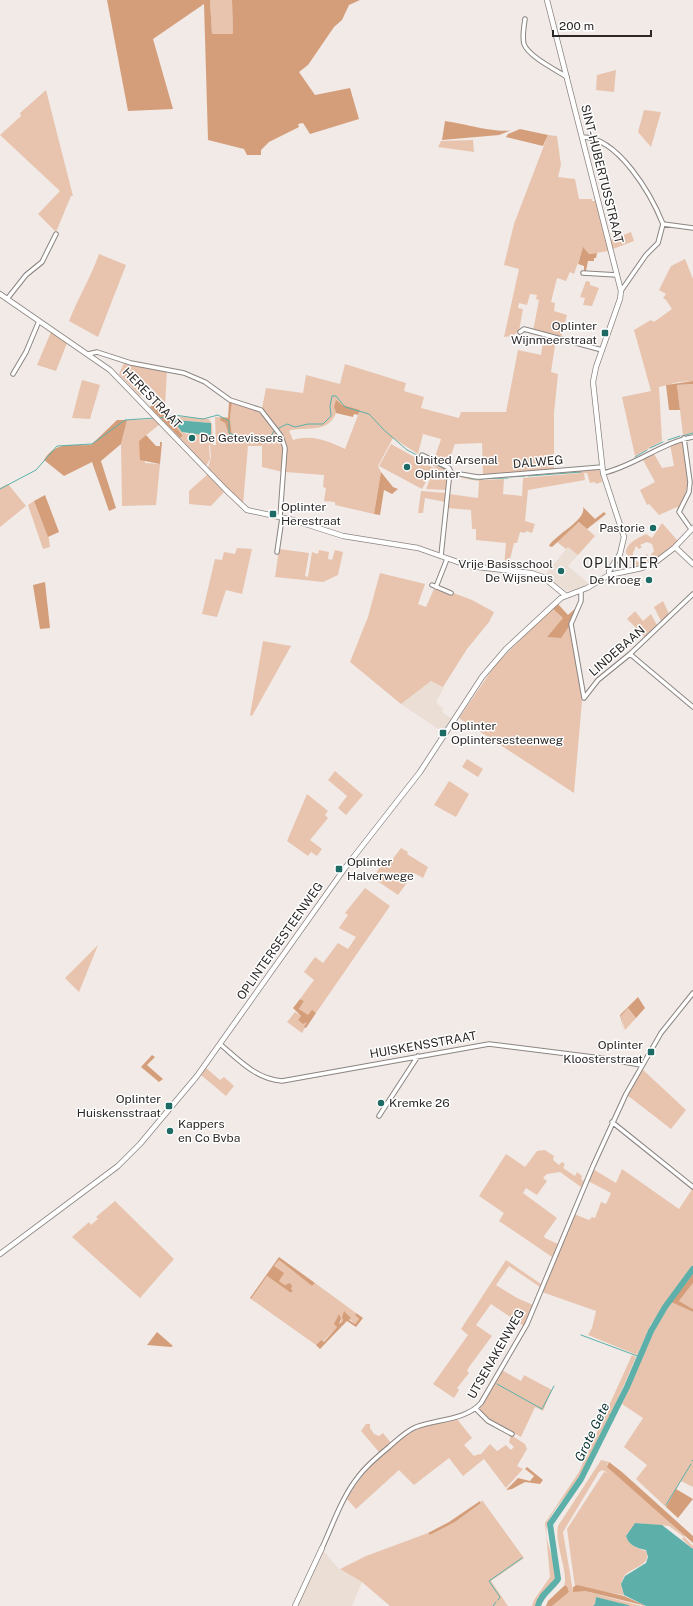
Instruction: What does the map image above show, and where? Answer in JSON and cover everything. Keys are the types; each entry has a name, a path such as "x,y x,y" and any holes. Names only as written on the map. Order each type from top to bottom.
{"street":[{"name":"SINT-HUBERTUSSTRAAT","path":"547,0 621,291 620,299 596,367 593,390 603,473 624,532 622,548 609,571 609,575"},
{"path":"525,18 523,39 526,48 567,77"},
{"path":"582,137 592,137 603,142 626,164 643,185 663,224 658,243 646,255 621,291"},
{"path":"663,224 693,228"},
{"path":"7,299 26,275 42,262 56,234"},
{"path":"582,273 617,275"},
{"name":"HERESTRAAT","path":"0,294 88,354 121,380 243,507 252,512 281,517 343,536 418,548 447,559 475,567 537,574 565,595"},
{"path":"13,374 26,352 39,321"},
{"path":"520,332 524,330 602,350"},
{"path":"88,354 97,352 131,363 176,371 205,382 230,400 259,408 276,429 285,448 281,517 277,552"},
{"path":"603,473 624,466 665,445 684,438 693,437"},
{"path":"565,595 593,585 609,575 649,566 675,547 692,528 679,512 689,492 690,474 684,438"},
{"path":"422,455 449,468 452,474 449,480 441,556"},
{"name":"DALWEG","path":"452,474 458,473 480,477 602,467"},
{"path":"689,492 693,494"},
{"path":"675,547 693,564"},
{"path":"447,559 434,586 451,593"},
{"name":"LINDEBAAN","path":"581,590 581,601 571,624 584,698 604,675 630,654 693,594"},
{"name":"OPLINTERSESTEENWEG","path":"0,1254 118,1166 140,1144 197,1076 333,885 420,772 490,667 546,610 565,595"},
{"path":"630,654 693,707"},
{"name":"UTSENAKENWEG","path":"322,1548 346,1495 358,1477 377,1457 399,1438 415,1428 467,1414 476,1409 495,1382 527,1324 612,1122 641,1065 661,1033 693,993"},
{"name":"HUISKENSSTRAAT","path":"220,1044 255,1073 265,1078 282,1081 488,1044 609,1059 641,1065"},
{"path":"379,1116 418,1056"},
{"path":"612,1122 693,1187"},
{"path":"476,1409 488,1421 512,1434"},
{"path":"295,1606 322,1548"}],"shaded area":[{"path":"107,0 210,0 212,34 233,34 232,0 360,0 349,5 342,20 334,27 308,65 299,72 315,95 350,88 359,119 310,134 303,123 298,124 299,127 269,142 261,150 261,155 247,155 244,149 208,140 204,4 153,39 173,109 128,111"},
{"path":"210,0 232,0 233,34 212,34"},
{"path":"616,70 614,92 596,90 597,75"},
{"path":"46,90 73,196 71,196 56,232 38,214 60,191 0,135 21,116 20,113"},
{"path":"644,110 661,112 651,147 638,132"},
{"path":"445,121 498,131 512,130 499,135 442,140"},
{"path":"520,129 548,135 543,146 506,137 508,134"},
{"path":"548,135 557,136 561,165 558,177 575,179 579,199 592,199 592,201 597,201 609,251 589,254 583,248 574,274 570,272 566,281 557,278 551,302 555,303 554,311 567,315 561,339 533,331 539,300 536,299 537,295 530,294 527,305 519,303 518,308 523,309 519,331 512,336 504,337 519,269 504,265 514,224"},
{"path":"473,140 474,152 438,147 441,141"},
{"path":"631,232 634,241 613,249 610,240"},
{"path":"583,247 589,254 597,253 594,261 588,261 586,271 584,272 584,266 578,264"},
{"path":"99,254 126,265 98,337 69,321"},
{"path":"685,259 693,279 693,381 678,382 659,387 662,441 635,456 622,397 651,391 634,330 651,320 654,322 672,309 663,298 666,294 659,290 671,266"},
{"path":"586,281 590,282 590,285 599,288 592,306 583,305 585,298 580,297"},
{"path":"51,332 67,343 56,371 37,365"},
{"path":"544,336 556,339 551,372 558,374 554,413 554,469 483,475 482,443 455,444 447,466 434,460 441,439 423,434 418,454 393,438 378,466 381,472 374,514 335,505 335,502 324,501 326,488 323,487 324,475 285,472 286,443 262,408 266,388 303,393 306,375 340,384 345,364 406,383 404,391 424,397 421,408 459,418 461,412 506,412 518,350 541,355","holes":["334,407 360,410 345,449 320,439 300,438 293,440 289,431 317,428 328,424 336,413"]},
{"path":"124,363 167,370 165,408 154,407 156,393 151,388 140,396 119,374"},
{"path":"82,380 100,385 90,419 72,418"},
{"path":"693,381 693,384 677,385 680,410 669,410 666,385"},
{"path":"693,384 693,433 683,435 677,385"},
{"path":"336,400 342,405 360,410 358,415 354,414 353,417 336,413 334,407"},
{"path":"155,402 155,407 165,408 164,418 174,416 171,421 183,436 180,438 150,407"},
{"path":"229,402 232,403 230,418 232,436 245,440 262,441 262,444 231,441 225,423 220,420 220,418 228,418"},
{"path":"232,403 260,411 280,436 284,450 283,472 262,467 262,446 248,446 243,505 208,468 211,457 210,445 210,459 206,466 180,438 183,436 171,421 174,416 209,419 212,424 213,445 216,445 215,417 228,417 225,423 231,441 262,444 262,441 245,440 232,436 230,418","holes":["176,420 211,423 187,434 182,432"]},
{"path":"156,419 160,424 139,441 145,463 160,464 156,505 122,506 121,444 127,420"},
{"path":"117,420 127,420 121,444 101,461 116,508 109,511 92,462 64,476 44,460 49,454 59,447 71,445 91,445"},
{"path":"146,435 156,446 160,446 160,442 162,442 160,464 140,460 139,441"},
{"path":"683,441 688,468 688,483 686,490 679,510 677,507 659,515 649,504 647,505 640,490 655,482 642,458 653,452 662,468 674,466 670,444"},
{"name":"United Arsenal Oplinter","path":"391,444 434,468 422,489 379,466"},
{"path":"422,456 448,469 446,490 426,489 435,467 420,459"},
{"path":"596,469 600,471 602,482 596,484 595,482 590,483 587,473 584,473 585,480 528,490 525,521 535,524 532,533 526,531 525,533 520,532 517,543 514,543 508,568 504,567 506,543 476,540 476,529 472,529 471,510 447,508 449,494 478,498 479,481 461,478 461,476 475,478 507,476 483,480 504,479 503,494 522,496 523,478 581,473 528,474"},
{"path":"381,472 393,487 398,489 392,494 384,490 380,515 374,514"},
{"path":"208,474 224,492 211,506 189,504 189,491"},
{"path":"8,484 26,506 0,527 0,488"},
{"path":"421,491 446,493 445,502 425,498 423,513 418,513"},
{"path":"45,495 59,532 48,537 34,501"},
{"path":"34,501 49,539 50,547 43,549 28,505"},
{"path":"583,507 595,519 604,512 606,514 587,529 579,522 552,547 549,546 576,522 583,512"},
{"path":"579,522 595,536 578,555 568,547 566,549 557,542"},
{"path":"662,523 678,541 657,558 636,566 626,553 628,546 633,541 646,534 652,538","holes":["647,542 652,544 654,551 649,557 647,554 644,556 647,560 639,562 633,560 633,553 636,546 639,549 642,547 640,545"]},
{"name":"Vrije Basisschool De Wijsneus","path":"568,547 578,555 568,566 588,583 581,588 567,591 544,576"},
{"path":"237,548 252,549 242,594 226,590 217,617 202,614 215,559 222,560 224,552 235,554"},
{"path":"279,549 309,553 305,576 308,577 312,552 318,554 319,550 329,552 328,559 332,560 335,550 343,552 338,575 323,582 275,577"},
{"path":"380,573 425,584 418,604 426,607 434,589 450,595 451,592 472,600 494,612 489,622 467,649 443,687 431,681 401,704 350,662 368,617"},
{"path":"45,582 50,628 40,629 33,585"},
{"path":"663,601 670,616 662,623 654,607"},
{"path":"558,604 568,615 577,607 570,625 561,638 547,637 563,618 552,608"},
{"path":"552,608 564,618 547,637 570,625 582,701 574,793 459,718 496,664"},
{"path":"635,611 643,621 651,614 658,627 646,638 627,619"},
{"path":"263,641 291,646 252,716 250,715"},
{"path":"431,681 444,687 436,702 443,709 442,712 452,719 443,732 401,704"},
{"path":"467,759 483,769 478,777 462,767"},
{"path":"335,771 363,795 346,815 338,808 347,796 328,780"},
{"path":"449,781 469,794 456,817 434,805"},
{"path":"307,794 328,811 325,815 328,818 310,840 322,849 317,856 311,852 308,856 287,841"},
{"path":"401,848 408,852 407,854 428,867 423,878 414,873 398,895 373,878 384,861 389,864"},
{"path":"365,888 390,906 316,1013 312,1011 308,1016 299,1009 304,1001 300,999 314,980 304,972 315,957 323,963 338,943 348,949 356,937 339,928 348,915 345,913"},
{"path":"98,945 79,992 65,978"},
{"path":"638,997 645,1008 636,1018 628,1008 621,1016 624,1031 620,1015"},
{"path":"300,999 304,1001 299,1009 308,1015 312,1010 316,1013 306,1028 304,1027 307,1022 303,1024 298,1020 301,1016 293,1008"},
{"path":"628,1008 636,1018 625,1030 621,1016"},
{"path":"295,1012 301,1016 298,1020 308,1022 302,1033 287,1022"},
{"path":"152,1055 155,1057 147,1065 163,1079 159,1082 141,1067"},
{"path":"206,1068 220,1080 224,1077 234,1086 226,1096 201,1075"},
{"path":"641,1068 686,1110 671,1129 627,1095"},
{"path":"545,1150 554,1156 553,1160 559,1165 562,1162 565,1164 563,1168 575,1176 577,1172 582,1176 581,1179 584,1181 581,1187 560,1172 547,1174 543,1178 547,1181 537,1195 526,1188 523,1193 557,1218 544,1236 545,1238 558,1244 552,1257 499,1221 504,1213 479,1196 506,1154 525,1167 537,1151"},
{"path":"593,1169 616,1183 622,1169 679,1209 693,1188 693,1265 651,1324 637,1355 588,1335 592,1328 596,1311 542,1292 574,1214 589,1220 592,1217 595,1218 601,1202 606,1204 611,1193 588,1181"},
{"path":"115,1201 174,1259 140,1298 72,1237 89,1222 91,1225 98,1219 96,1217"},
{"path":"279,1257 315,1283 312,1286 279,1260 274,1266 284,1273 279,1281 285,1285 290,1283 292,1286 291,1289 293,1290 291,1293 267,1276 251,1299 250,1298"},
{"path":"279,1260 312,1286 315,1283 356,1313 355,1315 359,1319 355,1324 344,1314 342,1317 343,1321 340,1325 341,1320 338,1316 337,1327 323,1342 321,1340 316,1345 251,1299 267,1276 291,1293 293,1290 279,1281 274,1266"},
{"path":"506,1260 541,1284 540,1287 509,1266 496,1285 517,1298 533,1305 524,1326 491,1304 476,1325 492,1336 469,1367 467,1371 469,1373 457,1388 459,1390 454,1398 433,1384 468,1335 461,1329"},
{"path":"693,1274 693,1283 679,1301 693,1309 693,1312 671,1302"},
{"path":"693,1283 693,1309 679,1301"},
{"path":"671,1302 693,1312 693,1487 681,1481 666,1507 636,1479 647,1465 624,1447 643,1418 622,1404 655,1329"},
{"path":"344,1311 351,1318 349,1320 355,1324 359,1319 355,1315 356,1313 363,1318 356,1327 347,1321 320,1349 316,1345 321,1340 324,1342 337,1327 334,1324 339,1314 341,1319 339,1324 343,1321 342,1317"},
{"path":"157,1332 173,1346 147,1345"},
{"path":"632,1355 636,1357 596,1446 577,1482 553,1512 547,1526 546,1532 548,1545 554,1564 555,1576 552,1584 539,1598 536,1606 532,1606 534,1600 550,1577 545,1523 579,1472"},
{"path":"502,1370 521,1381 524,1375 552,1390 543,1411 535,1407 521,1437 494,1423 480,1411 480,1407"},
{"path":"457,1419 472,1438 464,1445 474,1456 480,1455 490,1444 497,1451 506,1445 511,1450 514,1447 509,1442 511,1435 525,1444 527,1449 517,1466 523,1469 506,1488 484,1459 463,1476 449,1458 414,1485 399,1470 356,1509 347,1499 368,1469 398,1441 408,1434 423,1427"},
{"path":"366,1424 370,1424 370,1428 374,1434 379,1436 383,1433 391,1443 379,1452 361,1431"},
{"path":"601,1460 609,1462 607,1464 685,1536 684,1537 669,1526 635,1523 626,1536 627,1539 637,1548 646,1551 647,1556 644,1563 624,1576 621,1584 624,1595 575,1587 567,1529 604,1472 608,1473 602,1470 599,1472 563,1532 573,1591 585,1591 641,1606 630,1606 596,1597 595,1604 593,1606 552,1606 569,1592 567,1586 564,1586 565,1574 558,1541 558,1526"},
{"path":"609,1462 693,1536 693,1543 607,1467"},
{"path":"527,1467 543,1480 540,1484 525,1482 512,1489 506,1490 518,1478 530,1481 534,1476 525,1469"},
{"path":"676,1489 693,1499 678,1518 666,1507"},
{"path":"482,1500 524,1558 491,1581 508,1606 390,1606 362,1582 340,1569 366,1556 428,1533 430,1535 455,1522 481,1503"},
{"path":"480,1501 481,1503 455,1522 430,1535 428,1533 449,1522"},
{"path":"684,1537 693,1546 693,1549 682,1539"},
{"path":"323,1550 338,1568 362,1582 352,1606 297,1606"},
{"path":"577,1585 624,1596 646,1606 585,1591 573,1592 573,1587"},
{"path":"564,1586 567,1586 569,1592 552,1606 546,1606 548,1601"}],"water":[{"path":"176,420 211,423 211,436 182,432 174,422"},
{"path":"635,1523 662,1525 693,1549 693,1606 646,1606 624,1595 621,1584 625,1576 646,1563 648,1557 646,1550 631,1544 627,1539 626,1536"},
{"path":"596,1597 630,1606 593,1606 595,1604"}],"waterway":[{"path":"277,429 287,424 295,427 308,424 323,424 331,416 330,406 332,396 336,396 345,407 369,414 384,430 407,450 447,470"},
{"path":"160,418 174,415 203,419 218,415 229,421 229,433 242,438 268,441 274,431"},
{"path":"0,489 36,470 57,446 92,444 125,420 155,418"},
{"path":"682,436 693,433"},
{"path":"668,440 680,436"},
{"path":"650,448 663,442"},
{"path":"635,457 647,450"},
{"path":"528,476 581,472"},
{"path":"457,475 473,479 508,478"},
{"path":"510,477 525,476"},
{"name":"Grote Gete","path":"538,1606 541,1598 558,1579 550,1524 581,1479 627,1387 651,1331 665,1307 693,1269"},
{"path":"581,1335 640,1357"},
{"path":"497,1384 542,1409 554,1386"},
{"path":"666,1505 691,1464"},
{"path":"498,1600 500,1597 489,1581 522,1558"},
{"path":"493,1606 496,1602"}],"place":[{"name":"Oplinter Wijnmeerstraat","path":"605,333"},
{"name":"De Getevissers","path":"192,438"},
{"name":"United Arsenal Oplinter","path":"407,467"},
{"name":"Oplinter Herestraat","path":"273,514"},
{"name":"Pastorie","path":"653,528"},
{"name":"Vrije Basisschool De Wijsneus","path":"561,571"},
{"name":"De Kroeg","path":"649,580"},
{"name":"Oplinter Oplintersesteenweg","path":"443,733"},
{"name":"Oplinter Halverwege","path":"339,869"},
{"name":"Oplinter Kloosterstraat","path":"651,1052"},
{"name":"Kremke 26","path":"381,1103"},
{"name":"Oplinter Huiskensstraat","path":"169,1106"},
{"name":"Kappers en Co Bvba","path":"170,1131"}],"district":[{"name":"OPLINTER","path":"621,563"}]}
